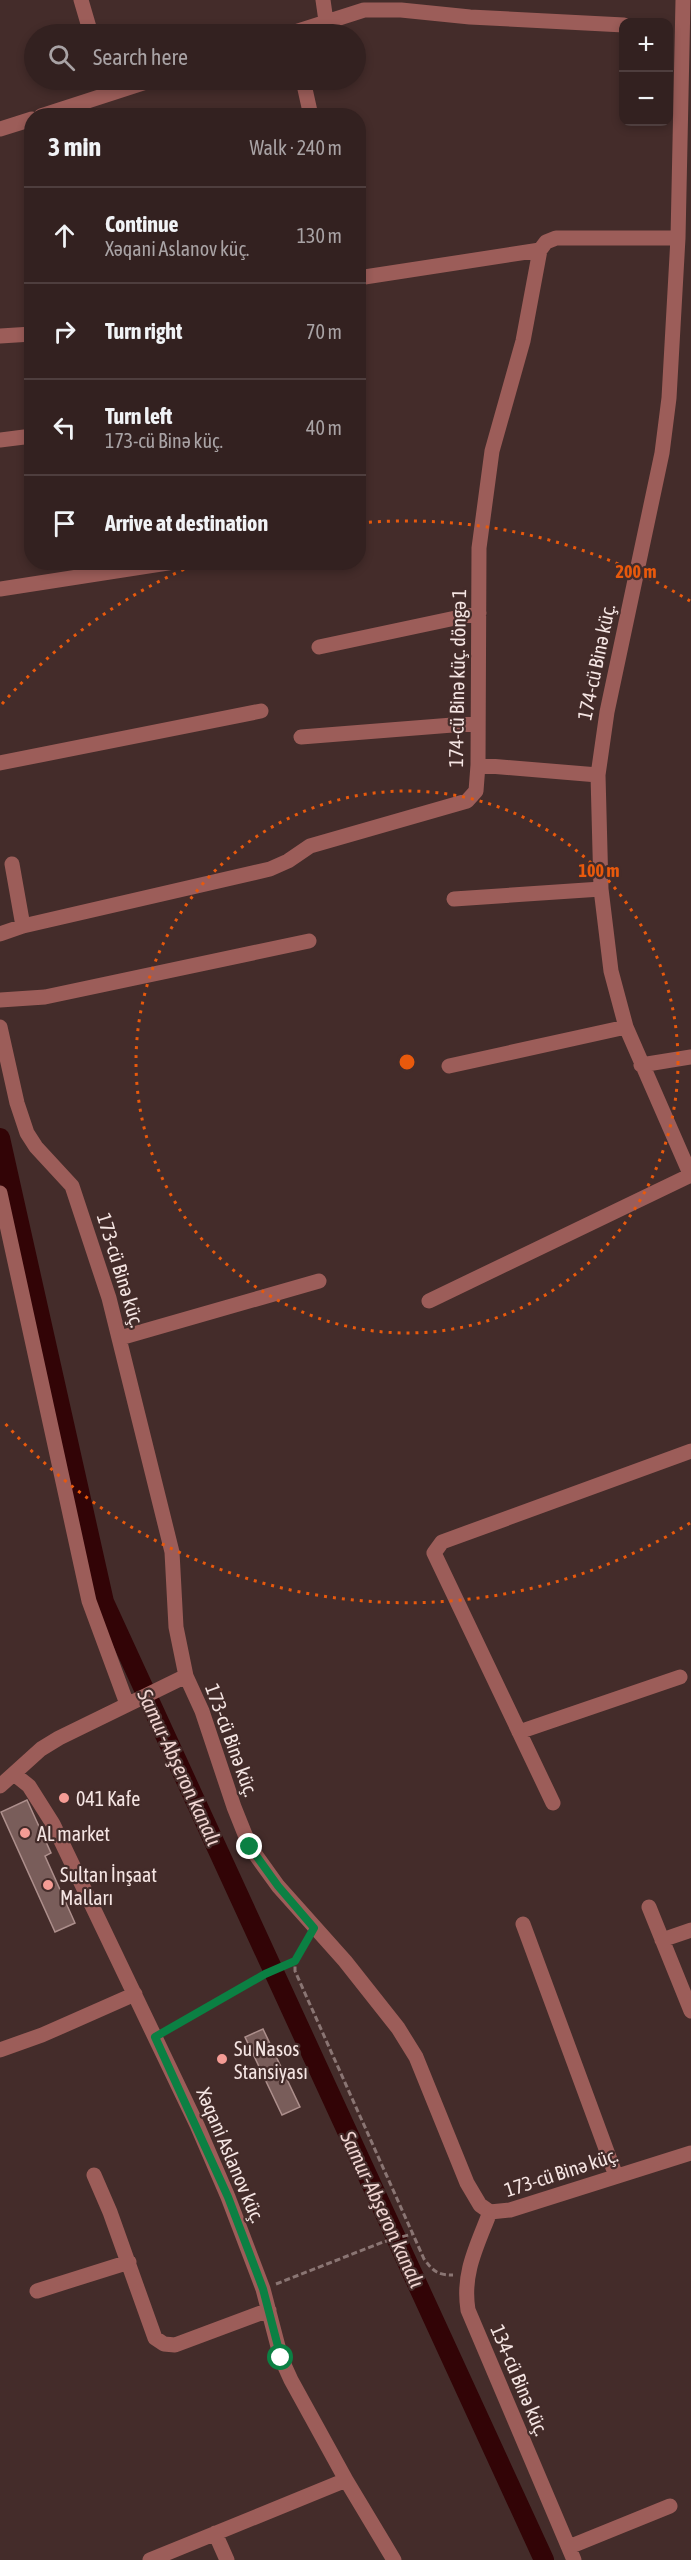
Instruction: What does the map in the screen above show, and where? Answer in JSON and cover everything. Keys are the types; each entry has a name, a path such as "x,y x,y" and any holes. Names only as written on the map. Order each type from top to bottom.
{"street":[{"path":"81,0 88,24"},
{"path":"322,0 326,21"},
{"name":"174-cü Binə küç.","path":"683,0 678,238 666,424 607,712 598,775 601,889 611,971 626,1027 691,1176"},
{"path":"318,24 364,10 443,7 619,25"},
{"path":"59,108 98,90"},
{"path":"305,90 309,108"},
{"path":"0,129 24,122"},
{"path":"366,277 540,250 546,242 556,238 678,238"},
{"name":"174-cü Binə küç. döngə 1","path":"0,934 23,926 270,869 288,861 309,846 467,801 476,791 479,548 489,471 523,341 540,250"},
{"path":"0,336 24,334"},
{"path":"0,440 24,437"},
{"path":"0,589 122,570"},
{"path":"319,647 479,613"},
{"path":"0,763 261,711"},
{"path":"301,737 478,723"},
{"path":"478,765 598,775"},
{"path":"12,864 23,926"},
{"path":"454,899 601,889"},
{"path":"0,1000 45,997 309,941"},
{"path":"449,1066 626,1027"},
{"name":"173-cü Binə küç.","path":"0,1028 17,1103 27,1133 36,1147 72,1186 120,1338 172,1552 176,1628 186,1676 202,1711 250,1847 278,1886 345,1961 398,2028 416,2057 432,2092 467,2184 480,2205 490,2212 510,2210 691,2154"},
{"path":"641,1065 691,1057"},
{"path":"429,1300 691,1176"},
{"path":"0,1193 89,1601 128,1704"},
{"path":"120,1338 319,1281"},
{"path":"553,1803 434,1553 442,1542 691,1451"},
{"path":"0,1786 41,1749 59,1738 186,1676"},
{"path":"519,1732 680,1677"},
{"name":"Xəqani Aslanov küç.","path":"14,1774 29,1786 53,1824 155,2037 228,2197 263,2289 281,2358 346,2480 394,2560"},
{"path":"649,1907 691,2011"},
{"path":"523,1924 616,2176"},
{"path":"662,1940 691,1930"},
{"path":"0,2050 42,2035 135,1994"},
{"path":"94,2175 129,2262 155,2338 164,2344 175,2345 269,2310"},
{"name":"134-cü Binə küç.","path":"490,2212 467,2275 465,2291 468,2310 571,2554"},
{"path":"37,2291 129,2262"},
{"path":"150,2560 346,2480"},
{"path":"571,2554 670,2506"},
{"path":"215,2533 227,2560"}],"path":[{"path":"314,1928 295,1961 296,1971 424,2259 439,2275 467,2275"},
{"path":"155,2037 265,1974 295,1961"},
{"path":"263,2289 383,2242 412,2234"}],"building":[{"path":"27,1800 51,1853 45,1856 75,1923 55,1932 1,1812"},
{"path":"263,2029 300,2107 282,2115 245,2037"}],"waterway":[{"name":"Samur-Abşeron kanalı","path":"0,1138 104,1602 544,2560"}],"place":[{"name":"041 Kafe","path":"64,1798"},
{"name":"AL market","path":"25,1833"},
{"name":"Sultan İnşaat Malları","path":"48,1885"},
{"name":"Su Nasos Stansiyası","path":"222,2059"}],"route":[{"path":"250,1847 278,1886 314,1928 295,1961 265,1974 155,2037 228,2197 263,2289 281,2358"}]}
